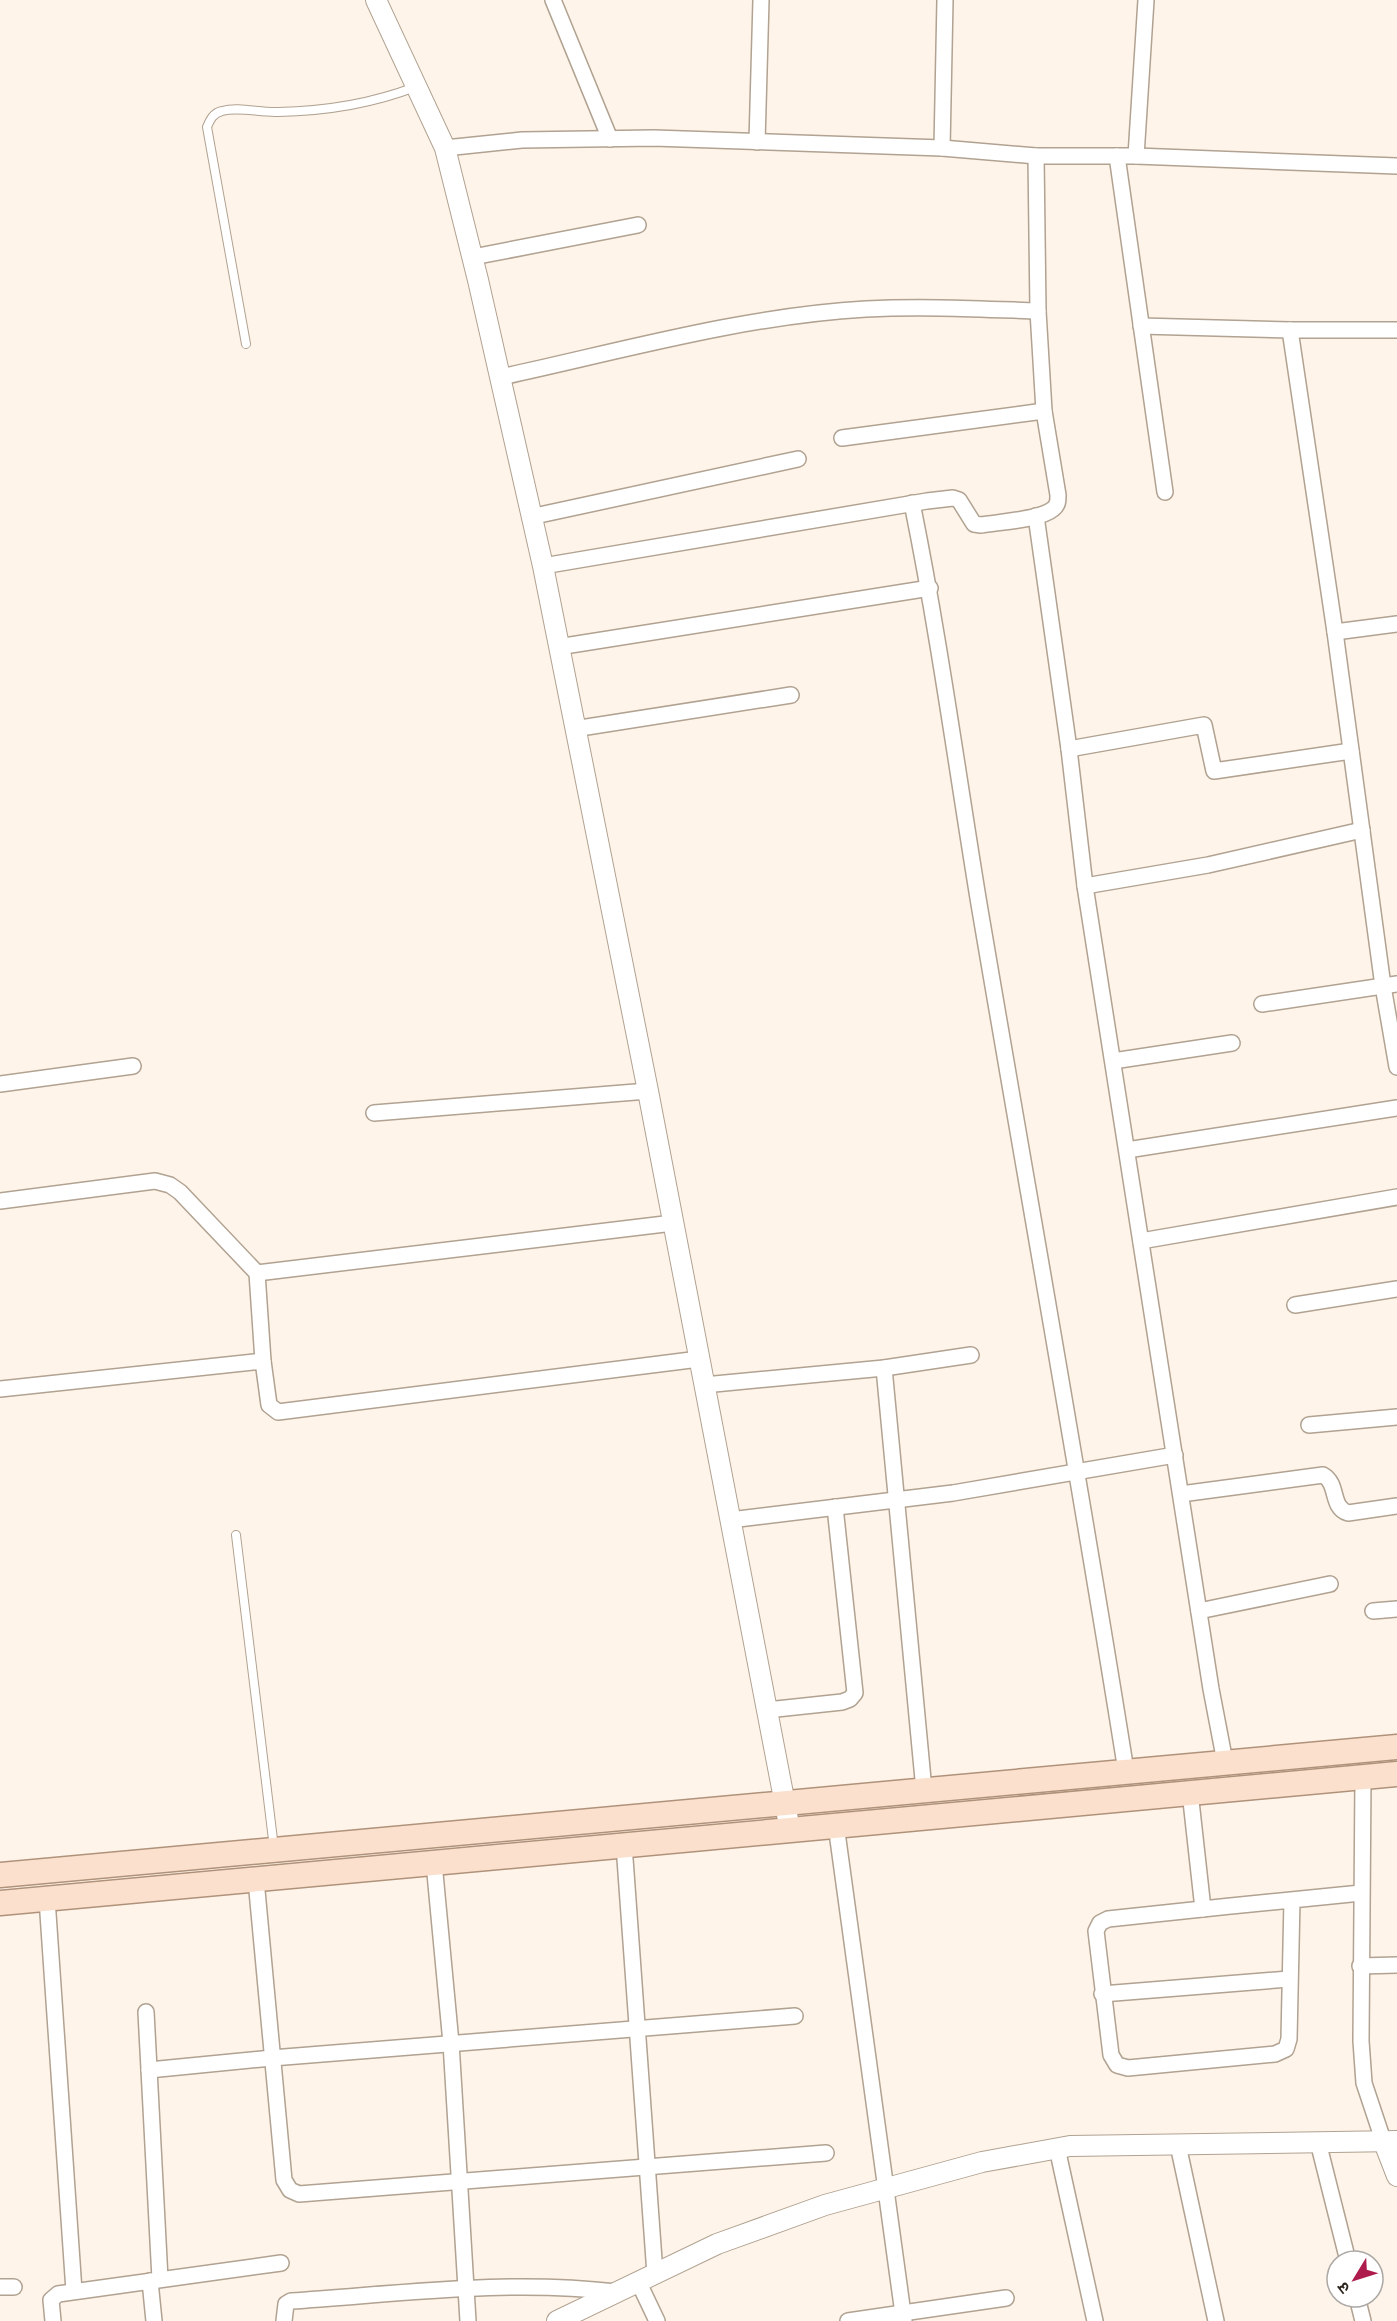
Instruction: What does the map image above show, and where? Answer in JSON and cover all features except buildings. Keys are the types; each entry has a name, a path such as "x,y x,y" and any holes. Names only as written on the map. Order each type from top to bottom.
{"main road":[{"path":"0,1875 1397,1747"},
{"path":"0,1903 1397,1774"}],"street":[{"path":"376,0 445,148 501,377 530,517 543,566 648,1091 790,1830"},
{"path":"553,0 610,139"},
{"path":"757,142 761,0"},
{"path":"942,148 945,0"},
{"path":"1136,156 1146,0"},
{"path":"445,148 522,140 610,139 942,148 1036,156 1136,156 1397,166"},
{"path":"543,566 953,498 959,500 968,518 974,524 981,525 1036,516 1049,511 1058,502 1044,411 1038,311 1036,156"},
{"path":"1117,156 1165,492"},
{"path":"473,257 638,225"},
{"path":"501,377 696,334 778,319 865,309 945,307 1038,311"},
{"path":"1141,326 1397,330"},
{"path":"1290,330 1362,830 1390,985 1397,1067"},
{"path":"842,438 1044,411"},
{"path":"530,517 798,459"},
{"path":"912,503 930,588 981,912 1078,1472 1126,1771"},
{"path":"1036,516 1086,886 1199,1611 1225,1762"},
{"path":"558,647 930,588"},
{"path":"1335,632 1397,624"},
{"path":"574,729 791,695"},
{"path":"1069,749 1204,724 1214,771 1351,751"},
{"path":"1086,886 1208,865 1362,830"},
{"path":"1262,1004 1390,985"},
{"path":"1113,1061 1232,1043"},
{"path":"0,1084 133,1066"},
{"path":"374,1113 648,1091"},
{"path":"1127,1150 1397,1107"},
{"path":"0,1201 155,1181 170,1185 180,1192 257,1273 263,1361 269,1405 278,1412 699,1359"},
{"path":"1141,1241 1397,1197"},
{"path":"257,1273 673,1223"},
{"path":"1295,1305 1397,1289"},
{"path":"704,1385 884,1368 971,1355"},
{"path":"0,1389 263,1361"},
{"path":"884,1368 924,1790"},
{"path":"1309,1425 1397,1416"},
{"path":"730,1520 975,1489 1175,1455"},
{"path":"1181,1494 1323,1475 1332,1484 1337,1504 1342,1511 1348,1513 1397,1506"},
{"path":"767,1710 842,1702 850,1699 855,1693 835,1507"},
{"path":"1199,1611 1330,1584"},
{"path":"1372,1611 1397,1609"},
{"path":"1363,1777 1360,1966 1364,2083 1390,2141 1397,2176"},
{"path":"1190,1792 1203,1909"},
{"path":"836,1825 903,2317"},
{"path":"624,1845 647,2165 646,2278 657,2321"},
{"path":"434,1863 451,2043 468,2321"},
{"path":"256,1880 284,2181 290,2190 299,2194 647,2165 826,2153"},
{"path":"1292,1900 1289,2039 1286,2049 1275,2054 1128,2068 1117,2065 1110,2055 1102,1994 1096,1931 1100,1923 1108,1919 1203,1909 1361,1893"},
{"path":"47,1899 74,2291"},
{"path":"1360,1966 1397,1965"},
{"path":"1102,1994 1289,1979"},
{"path":"146,2012 155,2280 154,2321"},
{"path":"149,2070 795,2016"},
{"path":"557,2321 728,2240 825,2205 982,2162 1057,2148 1390,2141"},
{"path":"1318,2142 1345,2249"},
{"path":"1178,2145 1216,2321"},
{"path":"1057,2148 1095,2321"},
{"path":"53,2321 51,2300 53,2296 74,2291 281,2264"},
{"path":"284,2321 286,2304 291,2301 466,2289 553,2286 616,2292"},
{"path":"848,2321 903,2317 1006,2298"}],"lane":[{"path":"246,344 207,127 211,118 220,111 230,110 277,112 359,104 390,97 416,87"},
{"path":"236,1535 274,1850"}]}
